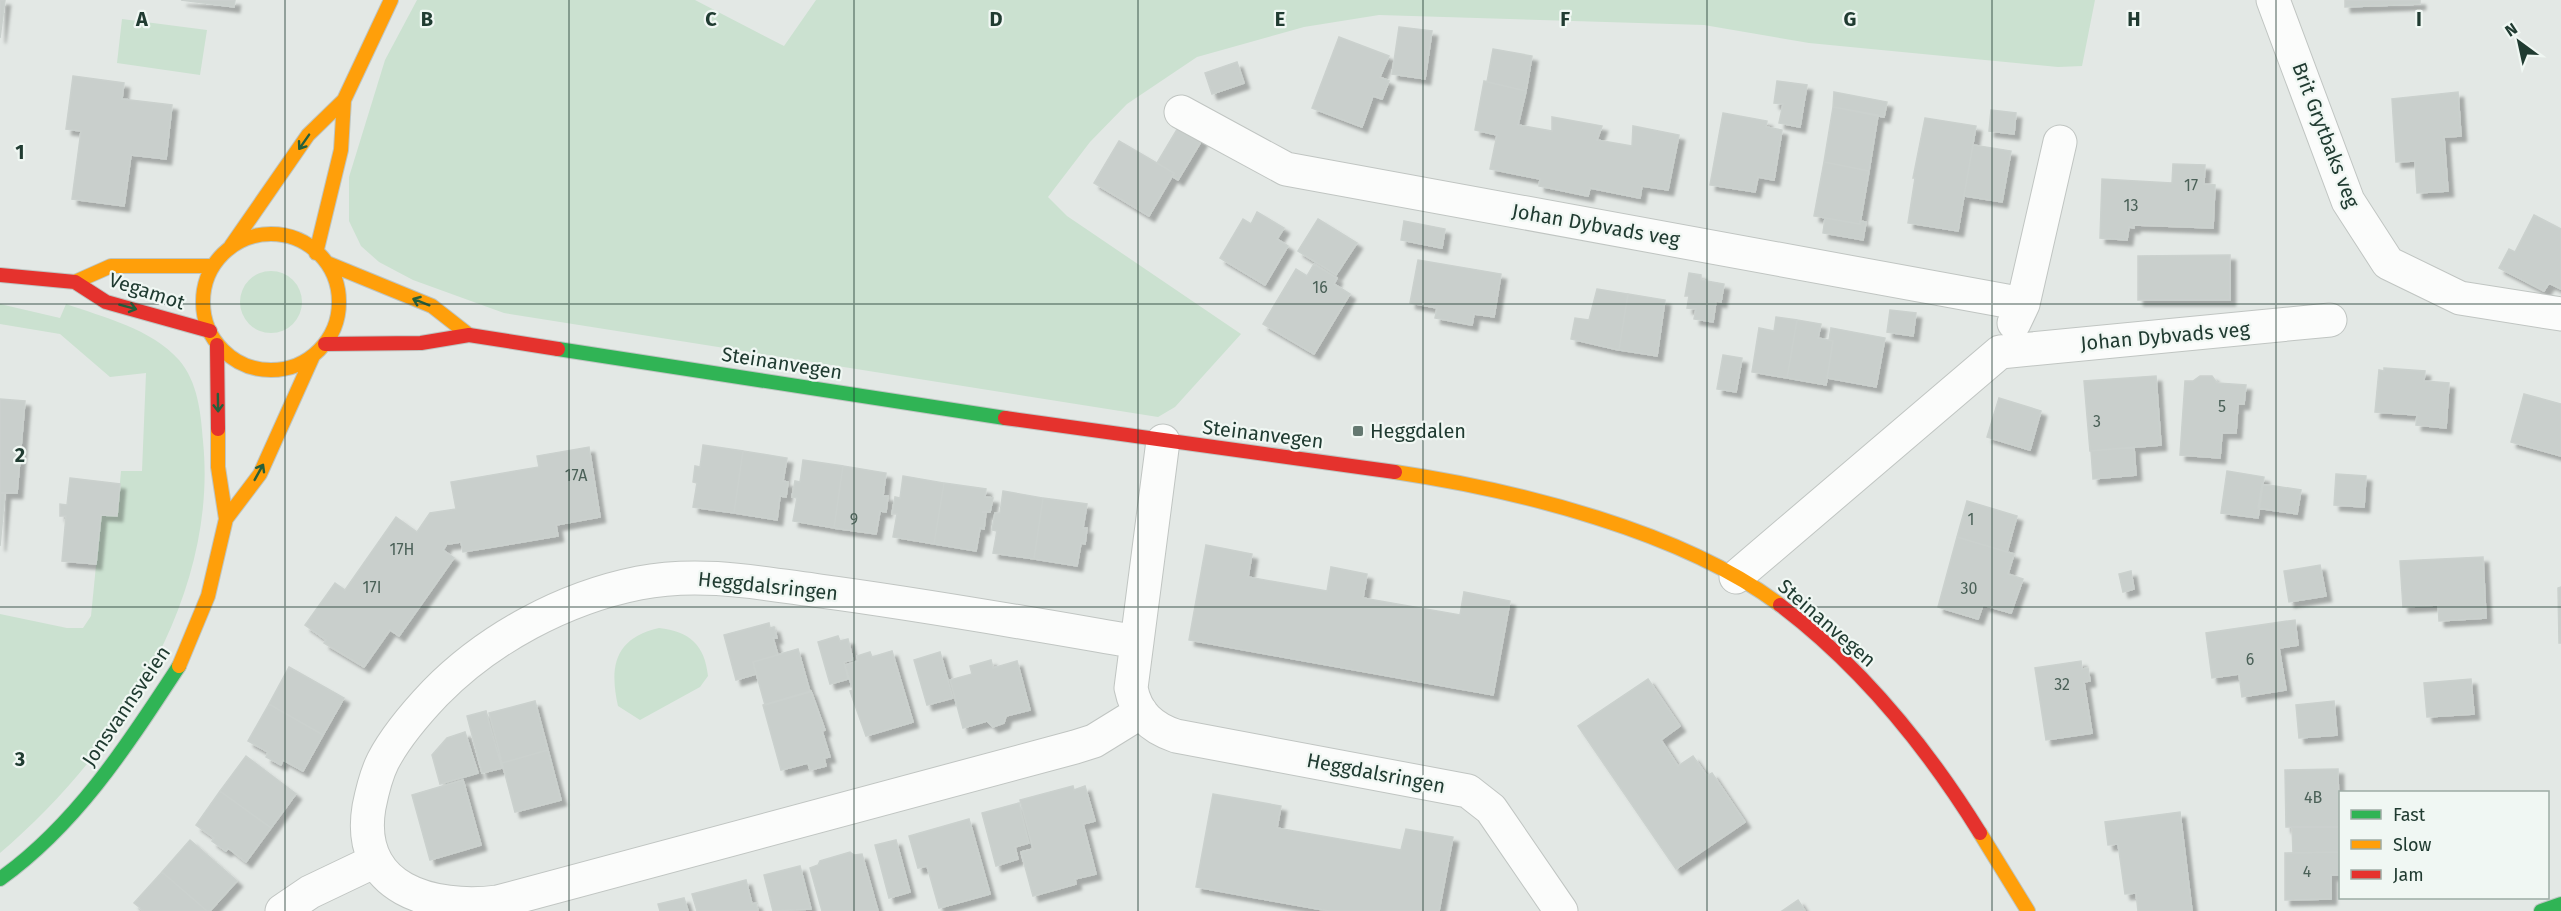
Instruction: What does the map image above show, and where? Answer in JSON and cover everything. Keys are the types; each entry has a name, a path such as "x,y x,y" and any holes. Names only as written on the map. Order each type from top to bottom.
{"main road":[{"path":"316,253 341,150 345,100 376,27 391,0"},
{"path":"231,246 256,235 284,235 308,244 327,263 337,286 339,311 330,337 313,356 285,369 260,370 232,360 217,345 204,319 203,292 213,266 231,246 308,135 345,100"},
{"name":"Steinanvegen","path":"327,263 432,306 469,335"},
{"name":"Vegamot","path":"75,282 111,266 213,266"},
{"name":"Vegamot","path":"0,275 75,282 106,302 210,331"},
{"name":"Steinanvegen","path":"324,344 422,343 469,335 1163,441 1443,478 1536,500 1600,519 1673,547 1736,577 1768,596 1848,662 1883,701 1960,803 2028,911"},
{"name":"Jonsvannsveien","path":"0,879 32,856 90,794 133,737 181,663 208,596 226,519 218,467 217,345"},
{"name":"Jonsvannsveien","path":"226,519 260,474 313,356"},
{"path":"2541,911 2561,904"}],"street":[{"name":"Brit Grytbaks veg","path":"2273,0 2311,94 2348,201 2388,263 2460,298 2561,314"},
{"name":"Johan Dybvads veg","path":"1181,112 1286,169 2023,304"},
{"path":"1736,577 2000,352 2023,304 2060,142"},
{"name":"Johan Dybvads veg","path":"2000,352 2330,320"},
{"path":"282,911 310,892 375,861 386,875 425,899 471,905 498,902 1094,741 1141,712 1131,688 1163,441"},
{"name":"Heggdalsringen","path":"375,861 369,844 368,819 382,762 407,726 435,693 496,642 535,620 593,596 636,583 686,577 730,579 864,596 1137,642"},
{"name":"Heggdalsringen","path":"1141,712 1157,729 1176,736 1468,791 1480,798 1498,818 1561,911"}],"green space":[{"path":"417,0 695,0 784,46 816,0 2095,0 2082,66 2058,67 1809,43 1704,25 1379,15 1304,27 1197,57 1127,104 1090,142 1048,197 1067,216 1241,334 1175,407 1158,417 504,313 413,280 379,262 361,246 349,221 349,177 385,60"},
{"path":"122,19 207,30 200,75 117,63"},
{"path":"265,271 277,271 293,280 300,290 302,302 300,314 293,324 277,333 265,333 254,328 245,319 240,308 240,296 245,285 254,276"},
{"path":"0,304 60,318 66,304 126,325 168,349 185,369 197,399 203,441 204,500 194,558 176,615 151,670 119,721 82,770 42,814 0,853 0,614 67,628 83,628 91,616 101,515 117,516 121,471 142,471 146,373 110,377 60,334 0,324"},
{"path":"659,628 679,632 694,642 703,656 708,676 700,687 640,720 618,706 615,692 615,666 624,647 633,639"}],"building":[{"path":"0,0 5,0 0,38"},
{"path":"181,0 235,0 234,7"},
{"path":"2345,0 2420,0 2420,4 2345,7"},
{"path":"1399,27 1432,31 1425,79 1392,74"},
{"path":"1339,37 1389,56 1380,77 1389,81 1382,99 1373,96 1362,127 1312,108"},
{"path":"1493,49 1532,56 1526,91 1487,82"},
{"path":"1237,62 1244,83 1212,94 1205,73"},
{"path":"73,76 124,83 122,99 172,105 166,159 131,155 124,206 72,199 81,131 66,129"},
{"path":"1484,81 1526,91 1518,125 1552,131 1552,117 1602,126 1597,140 1632,146 1633,126 1679,135 1668,190 1642,186 1640,198 1590,188 1588,196 1539,186 1540,179 1490,169 1497,135 1475,130"},
{"path":"1777,81 1807,85 1800,127 1779,123 1783,104 1774,103"},
{"path":"1834,92 1887,102 1884,117 1833,107"},
{"path":"2458,92 2461,136 2444,137 2448,191 2417,193 2415,161 2396,162 2392,99"},
{"path":"1833,107 1878,115 1869,171 1824,162"},
{"path":"1991,110 2016,113 2014,134 1989,131"},
{"path":"1723,113 1767,121 1766,127 1782,130 1774,180 1758,177 1755,192 1710,185"},
{"path":"1925,118 1976,126 1958,231 1908,223 1915,178 1913,178"},
{"path":"1179,126 1202,140 1178,180 1173,177 1174,173 1157,163"},
{"path":"1119,141 1174,173 1149,216 1094,183"},
{"path":"1973,145 2011,151 2002,202 1964,196"},
{"path":"1824,162 1869,171 1860,224 1814,216"},
{"path":"2173,164 2205,165 2204,184 2215,185 2213,228 2134,225 2134,228 2129,227 2127,240 2100,238 2102,179 2172,183"},
{"path":"1257,212 1284,228 1277,239 1288,246 1265,285 1220,258 1243,219 1251,224"},
{"path":"2534,215 2561,229 2561,289 2549,283 2544,291 2499,268 2509,249 2515,252"},
{"path":"1825,218 1860,224 1860,221 1866,222 1863,240 1823,233"},
{"path":"1318,219 1357,243 1336,275 1298,251"},
{"path":"1404,221 1445,229 1442,248 1401,240"},
{"path":"2230,255 2230,300 2138,300 2138,256"},
{"path":"1418,260 1501,274 1494,317 1474,314 1472,325 1435,318 1437,308 1410,303"},
{"path":"1314,264 1337,278 1334,284 1350,294 1314,354 1263,324 1296,269 1307,276"},
{"path":"1689,273 1701,275 1701,280 1724,284 1721,302 1716,301 1713,322 1694,319 1696,309 1687,308 1689,296 1685,296"},
{"path":"1597,289 1628,294 1619,350 1571,339 1575,318 1589,320"},
{"path":"1628,294 1665,300 1657,356 1619,350"},
{"path":"1890,310 1916,313 1913,336 1887,332"},
{"path":"1776,317 1797,320 1787,378 1752,372 1759,328 1774,331"},
{"path":"1797,320 1821,324 1818,338 1833,341 1826,385 1787,378"},
{"path":"1831,328 1885,338 1876,387 1827,378 1833,341 1829,340"},
{"path":"1723,355 1742,358 1736,392 1717,389"},
{"path":"2384,368 2425,371 2424,381 2449,383 2446,428 2416,425 2417,415 2375,412 2379,370 2384,371"},
{"path":"2156,376 2161,445 2090,451 2084,381"},
{"path":"2200,376 2212,376 2217,383 2246,385 2244,404 2238,404 2236,433 2222,433 2220,458 2180,455 2185,381 2193,381"},
{"path":"2524,394 2561,404 2561,456 2511,442"},
{"path":"1999,398 2041,411 2030,450 1987,437"},
{"path":"0,399 25,401 17,493 0,493"},
{"path":"703,445 743,451 734,513 693,507 697,483 693,482 695,466 700,467"},
{"path":"589,447 600,517 556,525 558,536 463,552 461,542 449,544 448,542 443,550 454,558 399,636 390,630 364,667 324,643 326,640 305,625 335,583 345,590 396,517 417,532 430,513 456,509 451,482 539,467 537,456"},
{"path":"2134,447 2136,475 2093,479 2091,451"},
{"path":"743,451 787,458 783,481 788,482 786,497 780,496 777,520 734,513"},
{"path":"803,460 843,466 834,528 793,521 797,498 792,497 795,481 800,482"},
{"path":"843,466 886,473 883,496 888,496 886,512 880,511 876,534 834,528"},
{"path":"2227,471 2264,477 2258,518 2221,513"},
{"path":"2336,474 2366,476 2364,507 2334,505"},
{"path":"903,476 944,483 934,544 893,537 897,514 892,514 895,497 900,498"},
{"path":"70,478 120,484 117,516 101,515 96,564 62,561 66,516 60,516 60,504 67,505"},
{"path":"944,483 986,489 985,497 993,498 990,512 986,512 984,529 980,528 976,551 934,544"},
{"path":"2262,484 2301,490 2297,514 2258,508"},
{"path":"1003,491 1043,498 1034,559 993,553 997,531 992,530 995,513 1000,513"},
{"path":"0,493 5,493 0,546"},
{"path":"1043,498 1087,504 1083,528 1087,528 1085,544 1081,543 1077,566 1034,559"},
{"path":"1967,501 2017,516 2007,552 1957,537"},
{"path":"1957,537 2014,554 2008,574 2023,579 2011,613 1983,605 1978,619 1938,607"},
{"path":"1206,545 1252,554 1248,577 1327,591 1331,567 1367,574 1363,598 1460,615 1464,592 1510,601 1493,695 1189,640"},
{"path":"2483,557 2486,618 2439,621 2438,605 2403,607 2400,561"},
{"path":"2320,565 2326,596 2289,602 2284,571"},
{"path":"2131,571 2134,589 2123,592 2119,574"},
{"path":"2561,587 2561,643 2559,643 2558,588"},
{"path":"2295,620 2298,645 2279,648 2286,690 2242,697 2239,674 2212,678 2206,633"},
{"path":"769,623 770,628 774,627 777,638 773,638 778,655 753,662 756,674 736,680 724,635"},
{"path":"838,636 840,641 848,639 853,660 844,662 848,679 830,684 818,642"},
{"path":"798,649 810,692 765,705 753,662"},
{"path":"892,651 913,722 866,736 850,691 853,690 845,665 858,661 857,656 870,652 872,657"},
{"path":"940,652 953,698 927,705 914,660"},
{"path":"991,660 993,668 1017,661 1030,710 1006,716 1004,723 993,727 987,721 963,728 950,680 972,674 970,666"},
{"path":"2081,661 2082,669 2088,668 2090,681 2084,682 2092,733 2046,740 2035,668"},
{"path":"289,667 344,698 323,735 269,704"},
{"path":"1648,679 1680,726 1661,740 1678,766 1693,756 1707,776 1712,773 1745,822 1676,869 1578,726"},
{"path":"2471,679 2474,714 2427,717 2424,683"},
{"path":"811,691 825,730 822,731 830,757 824,758 826,766 810,770 808,763 781,770 763,705"},
{"path":"535,701 548,750 502,763 489,713"},
{"path":"2334,701 2337,735 2299,738 2296,705"},
{"path":"269,704 323,735 303,771 283,760 281,765 266,757 268,752 248,741"},
{"path":"486,711 502,768 482,773 467,716"},
{"path":"465,732 478,773 440,784 432,755 447,738"},
{"path":"548,750 561,800 515,812 502,763"},
{"path":"246,756 296,794 271,828 220,791"},
{"path":"2338,769 2339,827 2286,827 2285,770"},
{"path":"463,780 481,845 430,860 412,795"},
{"path":"1073,786 1074,790 1085,786 1095,821 1083,824 1096,874 1075,879 1076,884 1033,896 1021,852 1033,849 1020,800"},
{"path":"220,791 271,828 246,862 228,848 226,851 212,841 214,838 196,825"},
{"path":"1213,794 1281,806 1277,828 1401,850 1406,829 1453,837 1439,911 1329,911 1196,887"},
{"path":"1019,803 1029,843 1015,847 1018,859 996,866 982,813"},
{"path":"2180,812 2192,911 2138,911 2136,893 2125,894 2118,844 2108,845 2105,822"},
{"path":"969,819 990,894 939,908 927,866 918,868 909,836"},
{"path":"2292,827 2339,827 2339,852 2293,853"},
{"path":"190,840 237,881 210,911 207,911 162,872"},
{"path":"896,840 910,892 889,898 875,845"},
{"path":"850,852 854,855 862,854 878,911 822,911 810,868 818,865 820,861"},
{"path":"2339,852 2339,875 2331,875 2331,899 2285,900 2285,853"},
{"path":"800,866 811,909 773,911 764,875"},
{"path":"162,872 207,911 144,911 134,903"},
{"path":"746,880 752,904 756,903 758,911 697,911 692,894"},
{"path":"684,898 688,911 660,911 658,904"},
{"path":"1798,900 1805,911 1782,911"}],"traffic: fast":[{"path":"558,349 1005,418"},
{"path":"0,879 28,857 77,808 120,753 179,666"},
{"path":"2541,911 2561,904"}],"traffic: slow":[{"path":"316,253 341,150 344,100 391,0"},
{"path":"231,246 308,135 344,100"},
{"path":"271,234 297,239 319,254 334,276 339,302 334,328 319,350 297,365 271,370 245,365 223,350 208,328 203,302 208,276 223,254 245,239 271,234"},
{"path":"327,263 432,306 469,335"},
{"path":"75,282 111,266 213,266"},
{"path":"226,519 260,474 313,356"},
{"path":"179,666 208,596 226,519 218,467 218,429"},
{"path":"1395,472 1544,502 1647,535 1696,556 1740,579 1780,605"},
{"path":"1980,833 2028,911"}],"traffic: jam":[{"path":"0,275 75,282 106,302 210,331"},
{"path":"325,344 421,343 469,335 558,349"},
{"path":"217,345 218,429"},
{"path":"1005,418 1395,472"},
{"path":"1780,605 1838,655 1891,710 1937,769 1980,833"}],"place":[{"name":"Heggdalen","path":"1358,431"}]}
